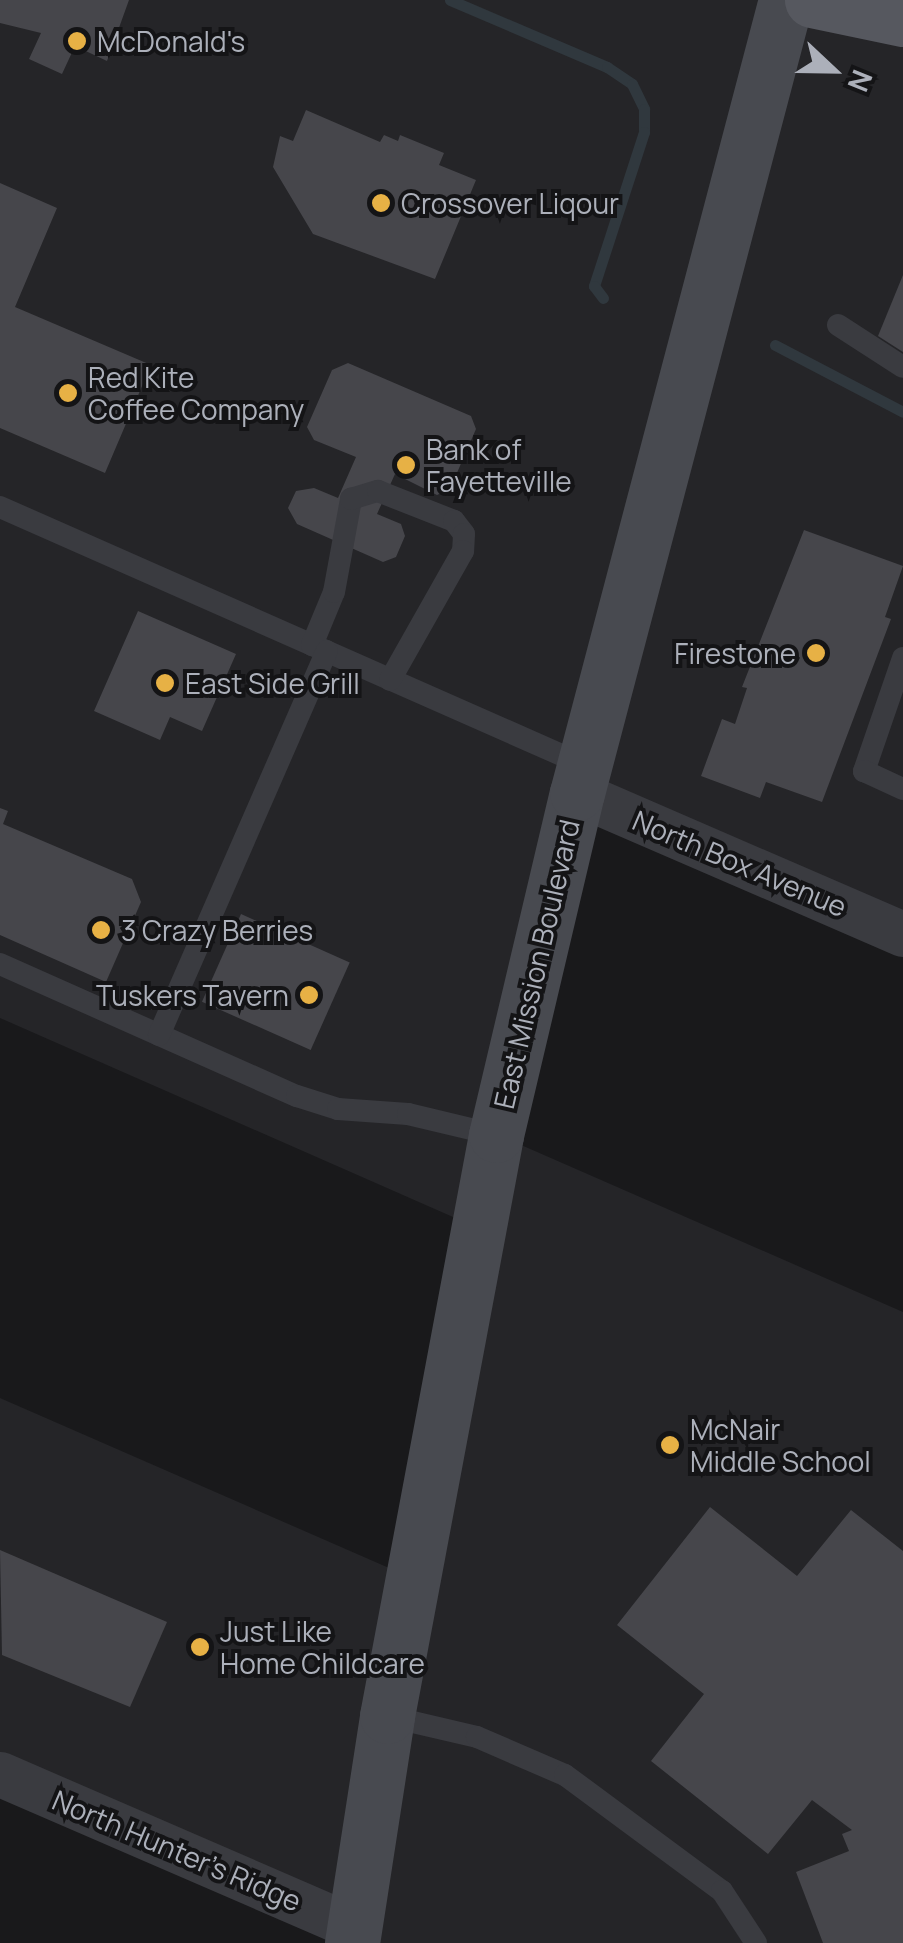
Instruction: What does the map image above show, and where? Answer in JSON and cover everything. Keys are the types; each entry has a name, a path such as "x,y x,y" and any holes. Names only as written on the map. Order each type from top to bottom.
{"main road":[{"name":"East Mission Boulevard","path":"353,1935 387,1716 496,1135 580,779 786,0"},
{"path":"812,0 903,19"}],"street":[{"name":"North Box Avenue","path":"580,779 903,934"},
{"name":"North Hunter's Ridge","path":"0,1774 353,1935"}],"lane":[{"path":"838,325 903,367"},
{"path":"160,1035 319,648 334,592 341,528 352,499 378,491 454,522 464,534 463,551 390,680"},
{"path":"0,507 390,680 580,779"},
{"path":"903,658 864,772 903,789"},
{"path":"0,964 338,1110 408,1114 496,1135"},
{"path":"387,1716 478,1737 565,1775 722,1891 756,1943"}],"shaded area":[{"path":"0,0 903,0 903,934 577,794 496,1134 903,1312 903,1943 352,1943 0,1774 0,1398 412,1578 478,1228 0,1018"}],"building":[{"name":"McDonald's","path":"0,0 129,0 107,61 75,46 62,74 29,59 41,33 0,23"},
{"name":"Crossover Liqour","path":"306,110 380,142 384,135 398,141 400,135 444,153 439,165 476,180 435,279 313,234 273,167 280,136 293,141"},
{"path":"0,183 57,208 15,307 151,365 105,473 0,428"},
{"path":"903,275 903,352 878,336"},
{"name":"Bank of Fayetteville","path":"348,363 471,416 476,429 450,489 437,495 395,474 377,514 401,524 405,536 396,557 383,562 297,524 288,508 296,491 314,488 338,498 356,457 314,440 307,427 332,370"},
{"name":"Firestone","path":"804,530 903,566 885,617 891,619 822,802 766,782 760,798 701,776 722,719 735,724 747,688 742,687"},
{"name":"East Side Grill","path":"138,611 236,654 202,731 170,717 160,740 94,711"},
{"path":"0,808 8,811 3,824 132,879 141,902 106,982 0,935"},
{"path":"241,914 350,962 311,1050 202,1002"},
{"path":"710,1507 797,1576 851,1510 903,1551 903,1943 823,1943 796,1872 849,1851 842,1834 852,1830 812,1800 768,1854 651,1761 704,1694 617,1625"},
{"path":"0,1550 167,1622 130,1707 2,1655"}],"waterway":[{"path":"450,0 607,67 632,84 644,109 644,132 594,286 603,298"},
{"path":"775,345 903,412"}],"place":[{"name":"McDonald's","path":"77,41"},
{"name":"Crossover Liqour","path":"381,203"},
{"name":"Red Kite Coffee Company","path":"68,393"},
{"name":"Bank of Fayetteville","path":"406,465"},
{"name":"Firestone","path":"816,653"},
{"name":"East Side Grill","path":"165,683"},
{"name":"3 Crazy Berries","path":"101,930"},
{"name":"Tuskers Tavern","path":"309,995"},
{"name":"McNair Middle School","path":"670,1445"},
{"name":"Just Like Home Childcare","path":"200,1647"}]}
